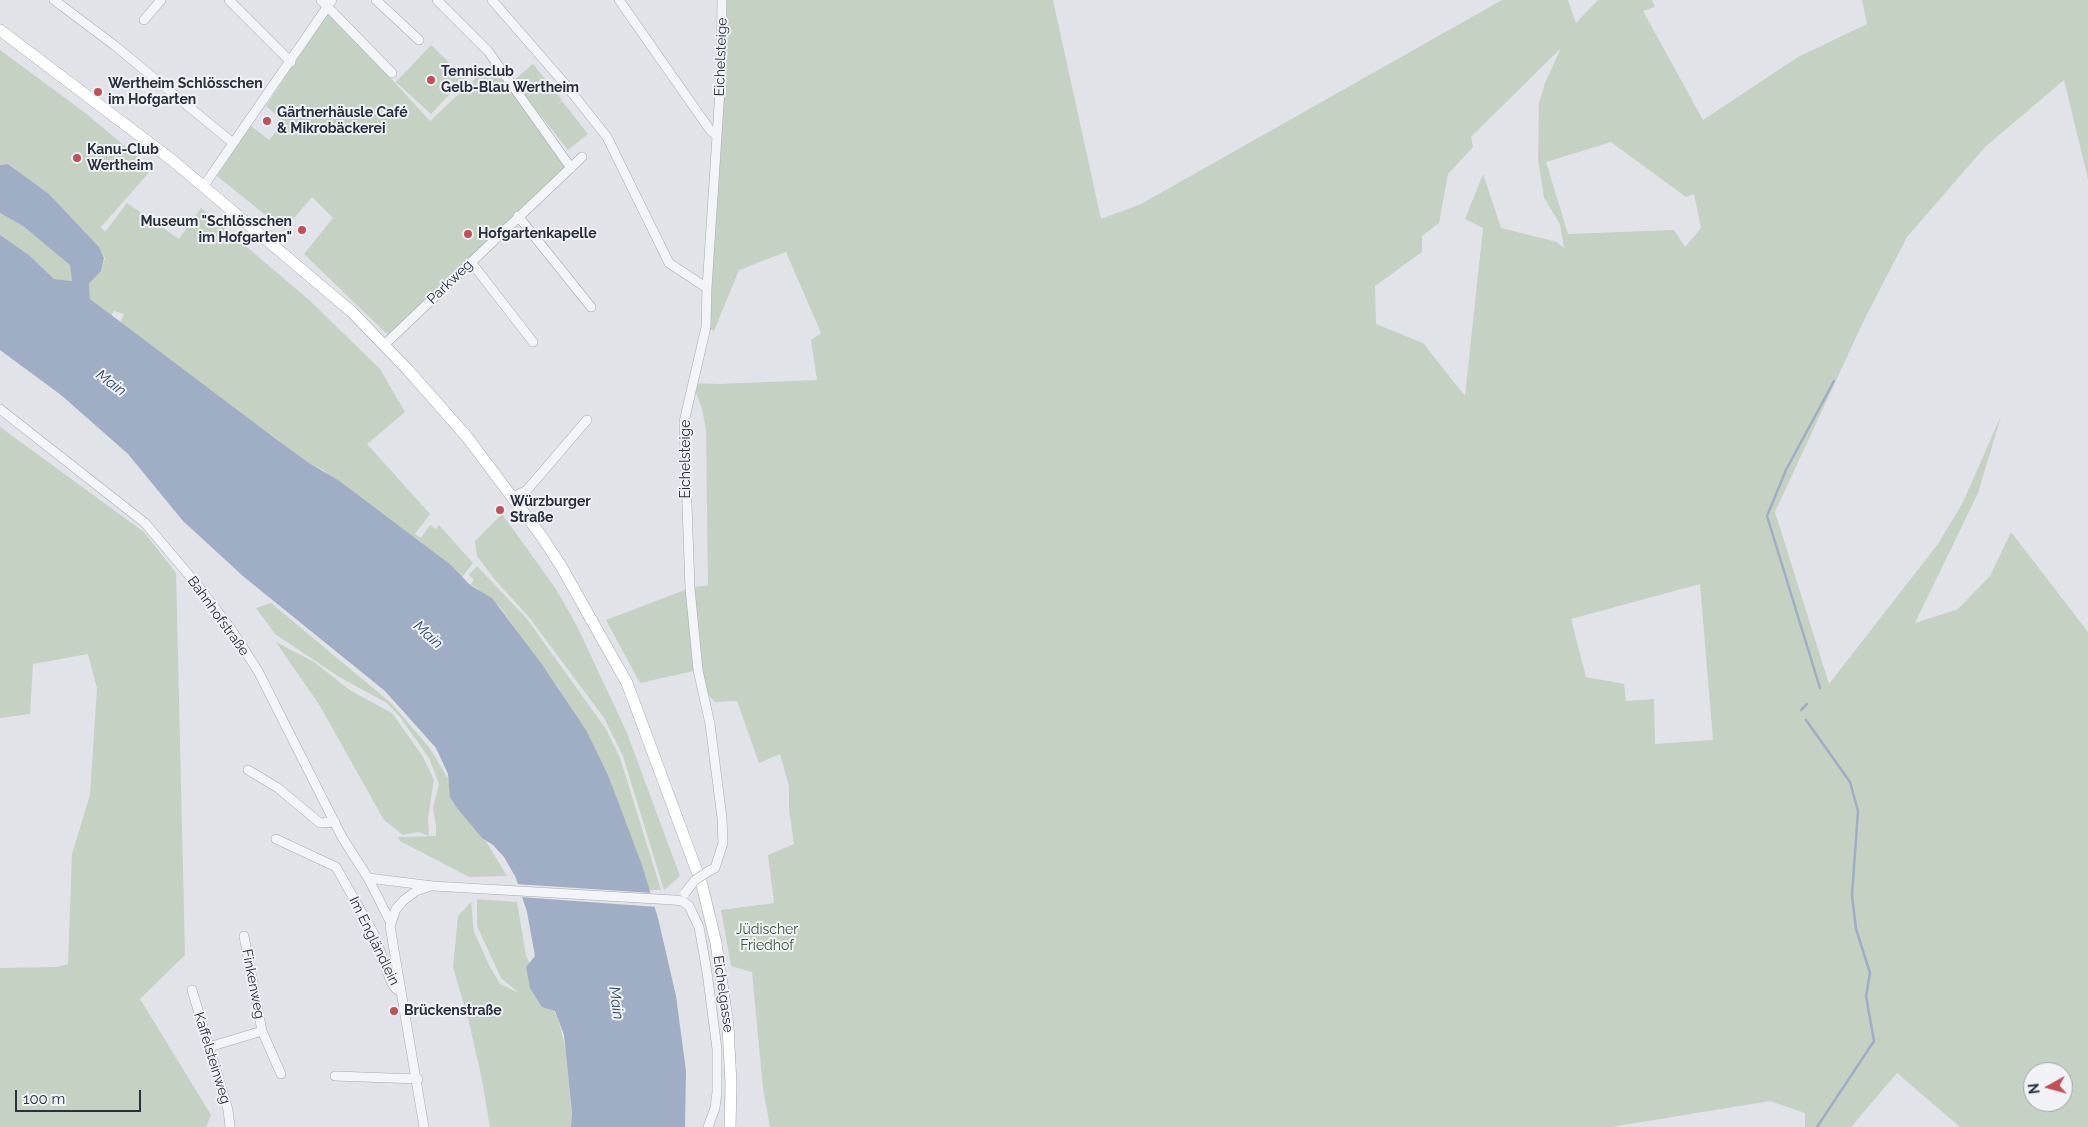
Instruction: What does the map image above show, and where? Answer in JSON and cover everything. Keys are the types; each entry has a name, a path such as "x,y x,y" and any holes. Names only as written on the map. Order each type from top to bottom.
{"main road":[{"path":"0,30 140,134 324,287 384,345 467,437 513,497"},
{"name":"Eichelgasse","path":"513,497 561,566 627,683 694,863 707,905 724,994 730,1056 730,1127"}],"street":[{"path":"54,0 114,45 233,143"},
{"path":"144,20 161,0"},
{"path":"229,0 290,62"},
{"path":"376,0 419,40"},
{"path":"437,0 488,51 571,168"},
{"path":"492,0 565,84 607,137 668,264 707,288"},
{"path":"619,0 700,117 717,136"},
{"name":"Eichelsteige","path":"680,898 695,880 715,868 723,843 722,818 710,724 698,670 690,588 684,456 684,422 706,327 723,28 722,0"},
{"path":"203,187 290,62 327,2 392,73"},
{"name":"Parkweg","path":"384,345 582,157"},
{"path":"518,216 591,307"},
{"path":"472,262 533,342"},
{"name":"Bahnhofstraße","path":"0,409 145,523 238,639 258,672 335,822 368,878 391,923"},
{"path":"513,497 527,490 586,420"},
{"path":"248,770 278,788 320,823 335,822"},
{"name":"Im Engländlein","path":"276,839 336,867 374,934 391,982 401,992"},
{"path":"368,878 436,885 680,898 693,911 699,927 713,1013 717,1092 715,1108 708,1127"},
{"path":"424,1127 418,1079 390,934 391,923 396,909 404,900 416,891 436,885"},
{"name":"Finkenweg","path":"244,936 262,1031 281,1074"},
{"name":"Kaffelsteinweg","path":"192,990 228,1110 230,1127"},
{"name":"Finkenweg","path":"209,1047 262,1031"},
{"path":"335,1076 418,1079"}],"green space":[{"name":"Jüdischer Friedhof","path":"717,0 1053,0 1101,219 1141,204 1502,0 1568,0 1576,23 1598,0 1652,0 1655,7 1643,11 1703,120 1798,57 1867,24 1862,0 2088,0 2088,179 2064,80 1985,147 1907,237 1864,320 1775,512 1829,684 1938,544 1963,502 2001,416 1978,493 1915,623 1958,609 1990,576 2011,532 2088,632 2088,1127 1960,1127 1897,1073 1851,1127 1805,1127 1805,1113 1770,1101 1611,1127 770,1127 763,1089 752,972 731,966 721,910 774,903 768,855 794,844 789,810 789,786 780,754 759,763 737,701 715,702 701,687 698,670 640,683 606,620 690,588 708,585 706,430 702,408 692,383 718,384 817,380 811,340 821,333 786,252 739,270 714,331 706,327 721,75","holes":["1561,48 1545,83 1539,103 1538,159 1544,198 1560,224 1564,248 1557,242 1501,228 1483,174 1465,219 1483,228 1465,396 1423,343 1376,324 1375,286 1422,252 1422,236 1439,223 1448,174 1473,147 1471,137","1611,142 1686,197 1694,194 1701,228 1685,247 1674,230 1568,234 1546,162","1700,584 1713,740 1655,744 1654,699 1626,701 1624,684 1586,677 1571,619"]},
{"path":"329,11 430,121 494,61 571,168 389,336 304,254 333,218 312,197 284,230 217,176 250,125 269,140 284,122 266,106"},
{"name":"Tennisclub Gelb-Blau Wertheim","path":"431,45 465,78 431,114 396,82"},
{"path":"0,50 84,112 152,169 101,227 105,232 127,203 179,239 201,208 309,300 380,369 405,412 367,444 430,514 415,534 421,538 430,525 436,529 439,525 473,563 462,577 451,565 323,470 309,463 276,439 120,323 124,314 114,311 111,316 90,299 89,284 101,271 105,258 99,247 49,194 8,164 0,165"},
{"path":"533,64 562,100 555,106 562,101 588,134 568,150 513,81"},
{"path":"0,213 23,226 71,265 72,281 54,279 29,255 0,235"},
{"path":"0,427 144,532 176,573 185,955 140,999 211,1115 206,1127 0,1127 0,968 57,967 68,964 72,854 90,795 97,688 88,654 33,664 30,714 0,718"},
{"path":"502,514 556,589 578,628 627,733 680,876 664,890 623,756 604,718 529,617 496,581 477,556 475,541"},
{"path":"477,566 527,619 606,729 620,758 661,890 649,890 608,775 559,689 499,606 476,587 470,585 474,580 469,575"},
{"path":"271,603 391,703 429,747 507,876 469,877 400,841 398,837 436,836 433,808 439,784 429,758 400,717 387,703 341,678 275,634 256,608"},
{"path":"276,642 314,662 351,691 392,713 423,757 434,780 428,818 429,836 418,832 403,835 384,820 320,706"},
{"path":"477,899 517,902 526,956 558,1019 565,1046 572,1117 571,1127 490,1127 469,1022 453,967 458,916 471,902 474,932 490,967 500,984 519,993 501,978 477,926"}],"water":[{"name":"Main","path":"8,164 49,194 99,247 104,258 101,271 89,284 90,299 276,439 309,463 338,480 451,565 470,585 492,598 541,663 586,730 608,775 642,865 658,918 676,996 686,1071 685,1127 571,1127 572,1114 564,1035 555,1011 542,1007 530,988 526,967 535,956 527,912 516,878 504,857 493,845 482,838 450,797 448,774 436,748 385,691 244,577 183,521 128,454 61,395 0,350 0,235 29,255 54,279 72,281 70,265 23,226 0,213 0,165"}],"pier":[{"path":"516,884 652,893 657,907 520,897"}],"waterway":[{"path":"1820,688 1767,516 1786,470 1834,381"},
{"path":"1801,710 1807,704"},
{"path":"1806,720 1850,782 1858,811 1852,895 1856,929 1870,973 1866,996 1874,1041 1817,1127"}],"place":[{"name":"Tennisclub Gelb-Blau Wertheim","path":"431,80"},
{"name":"Wertheim Schlösschen im Hofgarten","path":"98,92"},
{"name":"Gärtnerhäusle Café & Mikrobäckerei","path":"267,121"},
{"name":"Kanu-Club Wertheim","path":"77,158"},
{"name":"Museum \"Schlösschen im Hofgarten\"","path":"302,230"},
{"name":"Hofgartenkapelle","path":"468,234"},
{"name":"Würzburger Straße","path":"500,510"},
{"name":"Brückenstraße","path":"394,1011"}]}
